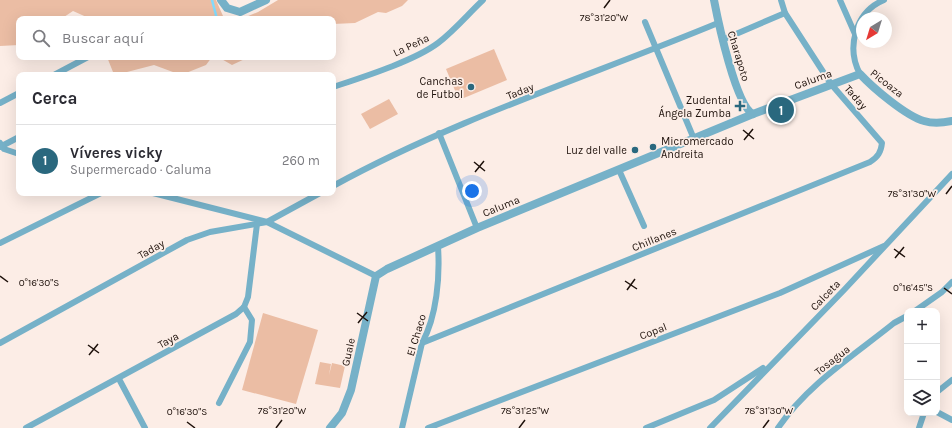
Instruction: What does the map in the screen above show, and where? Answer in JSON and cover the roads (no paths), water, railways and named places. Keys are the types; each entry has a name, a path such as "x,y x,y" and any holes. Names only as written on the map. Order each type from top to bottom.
{"street":[{"path":"221,0 227,8 240,12 266,0"},
{"name":"La Peña","path":"336,86 421,54 438,43 456,28 483,0"},
{"name":"Charapoto","path":"714,0 722,40 743,105 753,114"},
{"name":"Taday","path":"781,0 785,13 831,84 882,143"},
{"name":"Picoaza","path":"840,0 855,34 853,46 854,60 860,74 870,85 916,118 932,122 952,121"},
{"path":"855,34 861,19 877,3 884,0"},
{"path":"722,40 785,13"},
{"path":"645,22 694,139"},
{"name":"Taday","path":"336,184 371,165 439,134 718,23"},
{"path":"60,72 82,60"},
{"name":"Caluma","path":"376,276 387,269 477,228 753,114 860,74"},
{"path":"0,103 16,95"},
{"path":"439,134 477,228"},
{"path":"0,145 16,138"},
{"name":"Chillanes","path":"422,343 870,162 879,154 882,143"},
{"path":"0,145 16,153"},
{"path":"619,170 644,226"},
{"name":"Calceta","path":"710,428 774,360 844,290 952,174"},
{"path":"0,243 95,196"},
{"path":"165,196 267,222 376,276"},
{"name":"Taday","path":"0,343 188,240 210,232 267,222 315,196"},
{"path":"219,403 250,342 252,320 244,307 248,297 257,224"},
{"name":"Copal","path":"428,428 780,293 884,246"},
{"name":"El Chaco","path":"402,428 422,343 428,332 432,319 439,270 438,247"},
{"name":"Guale","path":"330,428 342,413 351,390 376,276"},
{"path":"919,308 942,292 952,282"},
{"name":"Taya","path":"26,428 119,379 236,314 244,307"},
{"name":"Tosagua","path":"778,428 790,410 806,393 894,323 904,318"},
{"path":"646,428 714,400 774,360"},
{"path":"119,379 145,428"},
{"path":"940,390 952,380"},
{"path":"940,414 952,420"},
{"path":"920,428 923,416"}],"waterway":[{"path":"212,0 216,16"}],"place":[{"name":"Canchas de Futbol","path":"471,87"},
{"name":"Zudental Ángela Zumba","path":"740,106"},
{"name":"Víveres vicky","path":"781,110"},
{"name":"Micromercado Andreita","path":"653,147"},
{"name":"Luz del valle","path":"635,150"}]}
